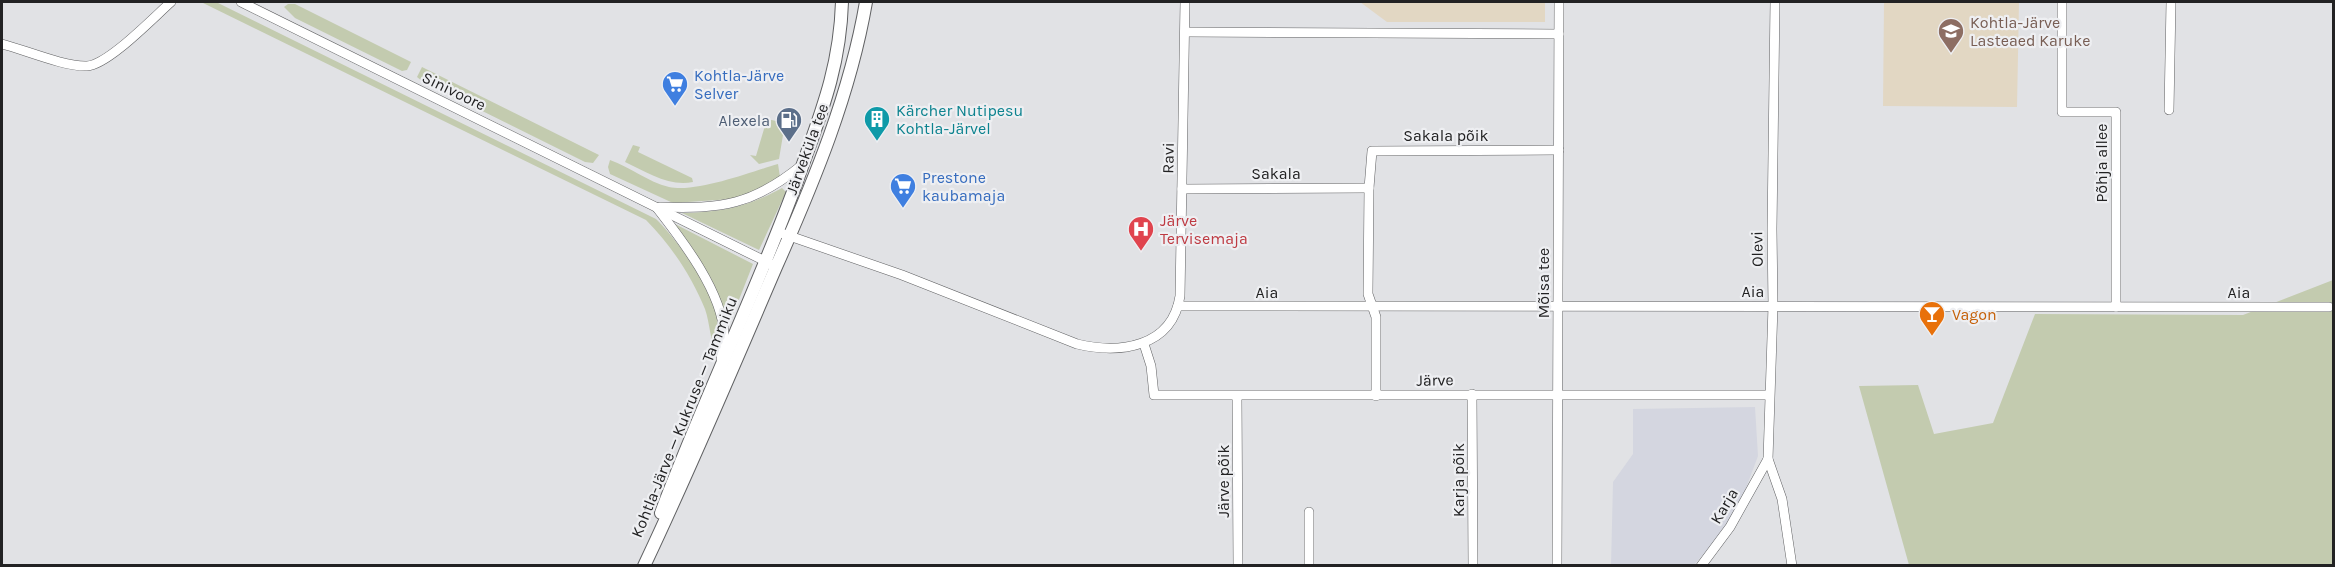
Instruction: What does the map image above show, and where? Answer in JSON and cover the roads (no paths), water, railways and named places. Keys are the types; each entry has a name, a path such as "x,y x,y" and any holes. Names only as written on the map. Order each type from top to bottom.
{"main road":[{"name":"Järveküla tee","path":"762,303 778,232 830,89 835,69 842,2"},
{"name":"Järveküla tee","path":"758,280 790,237 807,198 852,72 866,2"},
{"name":"Kohtla-Järve — Kukruse — Tammiku","path":"642,566 720,368 758,280"},
{"name":"Kohtla-Järve — Kukruse — Tammiku","path":"642,566 688,474 762,303"}],"street":[{"path":"2,44 70,64 90,66 99,63 118,50 171,2"},
{"name":"Sinivoore","path":"240,2 771,264"},
{"name":"Ravi","path":"1176,310 1181,275 1185,2"},
{"name":"Mõisa tee","path":"1557,566 1559,2"},
{"name":"Olevi","path":"1775,2 1773,306 1768,459 1782,499 1792,566"},
{"name":"Põhja allee","path":"2062,2 2062,112 2116,112 2116,307"},
{"path":"2169,110 2171,2"},
{"path":"1185,32 1559,34"},
{"name":"Sakala põik","path":"1369,188 1372,151 1559,150"},
{"name":"Sinivoore","path":"655,207 732,204 770,188 802,165"},
{"path":"1369,188 1368,294 1377,327 1376,396"},
{"name":"Sakala","path":"1182,189 1369,188"},
{"name":"Sinivoore","path":"655,207 695,261 715,302 724,337 720,368"},
{"path":"778,232 902,275 1077,344 1101,348 1121,348 1144,344 1163,329 1176,310"},
{"name":"Aia","path":"1176,310 1557,306 2329,307"},
{"name":"Järve","path":"1144,344 1151,366 1154,395 1769,395"},
{"name":"Karja põik","path":"1472,394 1473,566"},
{"name":"Järve põik","path":"1237,396 1238,566"},
{"name":"Karja","path":"1701,566 1730,527 1768,459"},
{"path":"1309,512 1309,566"}],"place":[{"name":"Kohtla-Järve Lasteaed Karuke","path":"1951,54"},
{"name":"Kohtla-Järve Selver","path":"675,107"},
{"name":"Kärcher Nutipesu Kohtla-Järvel","path":"877,142"},
{"name":"Alexela","path":"789,143"},
{"name":"Prestone kaubamaja","path":"903,209"},
{"name":"Järve Tervisemaja","path":"1141,252"},
{"name":"Vagon","path":"1932,337"}]}
